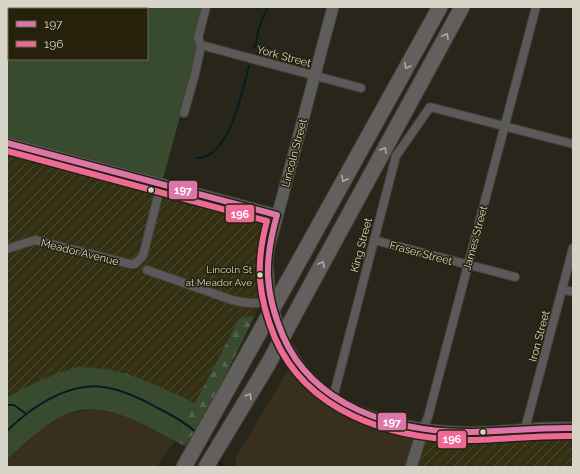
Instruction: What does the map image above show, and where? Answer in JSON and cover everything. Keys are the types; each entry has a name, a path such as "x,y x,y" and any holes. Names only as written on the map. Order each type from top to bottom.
{"highway":[{"path":"184,467 440,7"},
{"path":"206,467 267,366 462,7"},
{"path":"174,467 216,410"},
{"path":"211,467 216,451"}],"street":[{"path":"184,113 201,45 198,38 206,7"},
{"name":"Lincoln Street","path":"270,300 267,261 277,215 333,7"},
{"name":"James Street","path":"411,467 428,417 536,7"},
{"name":"York Street","path":"201,45 361,88"},
{"name":"King Street","path":"333,398 396,156 430,107 505,126"},
{"path":"505,126 573,144"},
{"path":"7,143 277,215"},
{"name":"Meador Avenue","path":"7,248 35,240 130,264 136,264 143,256 161,184"},
{"name":"Fraser Street","path":"374,240 515,277"},
{"name":"Iron Street","path":"525,429 573,248"},
{"path":"147,270 232,300 241,302 264,302 270,300"},
{"path":"562,289 573,292"},
{"path":"275,315 279,327"},
{"path":"286,346 309,378 333,398 350,408 376,417 423,429 487,432 525,429 573,428"}],"shaded area":[{"path":"7,148 267,218 261,259 267,294 255,315 239,320 195,403 135,377 40,380 7,397"},
{"path":"292,363 344,409 411,435 413,441 405,467 236,467 236,457"},
{"path":"96,409 126,416 175,441 156,467 7,467 7,459 38,432 60,417 72,413"},
{"path":"430,434 573,434 573,467 418,467 425,439"}],"green space":[{"path":"7,7 202,7 195,33 197,54 163,179 7,138"},
{"path":"255,315 207,413 185,446 140,422 108,411 92,409 76,411 53,421 39,431 7,459 7,399 41,385 55,374 73,369 91,368 127,374 195,403 239,319"},
{"path":"78,367 94,368 124,374 152,384 195,403 175,441 119,414 90,409 75,411 53,421 32,436 7,459 7,397 40,380"}],"waterway":[{"path":"254,48 260,25 268,7"},
{"path":"196,158 208,155 218,148 226,136 233,122 249,66"},
{"path":"7,431 27,413 51,398 64,392 90,386 111,388 124,392 177,418 197,433"},
{"path":"7,405 14,405 25,413"},
{"path":"205,439 211,447"},
{"path":"218,459 223,467"}],"transit line":[{"name":"197","path":"7,143 277,215 270,247 268,276 272,305 283,336 296,360 314,380 335,397 358,410 383,420 437,430 478,432 573,428"},
{"name":"196","path":"7,151 267,221 261,252 260,280 265,308 275,338 289,364 307,385 329,402 353,416 407,434 436,438 464,440 573,436"}],"place":[{"name":"Lincoln St at Meador Ave","path":"260,275"}]}
